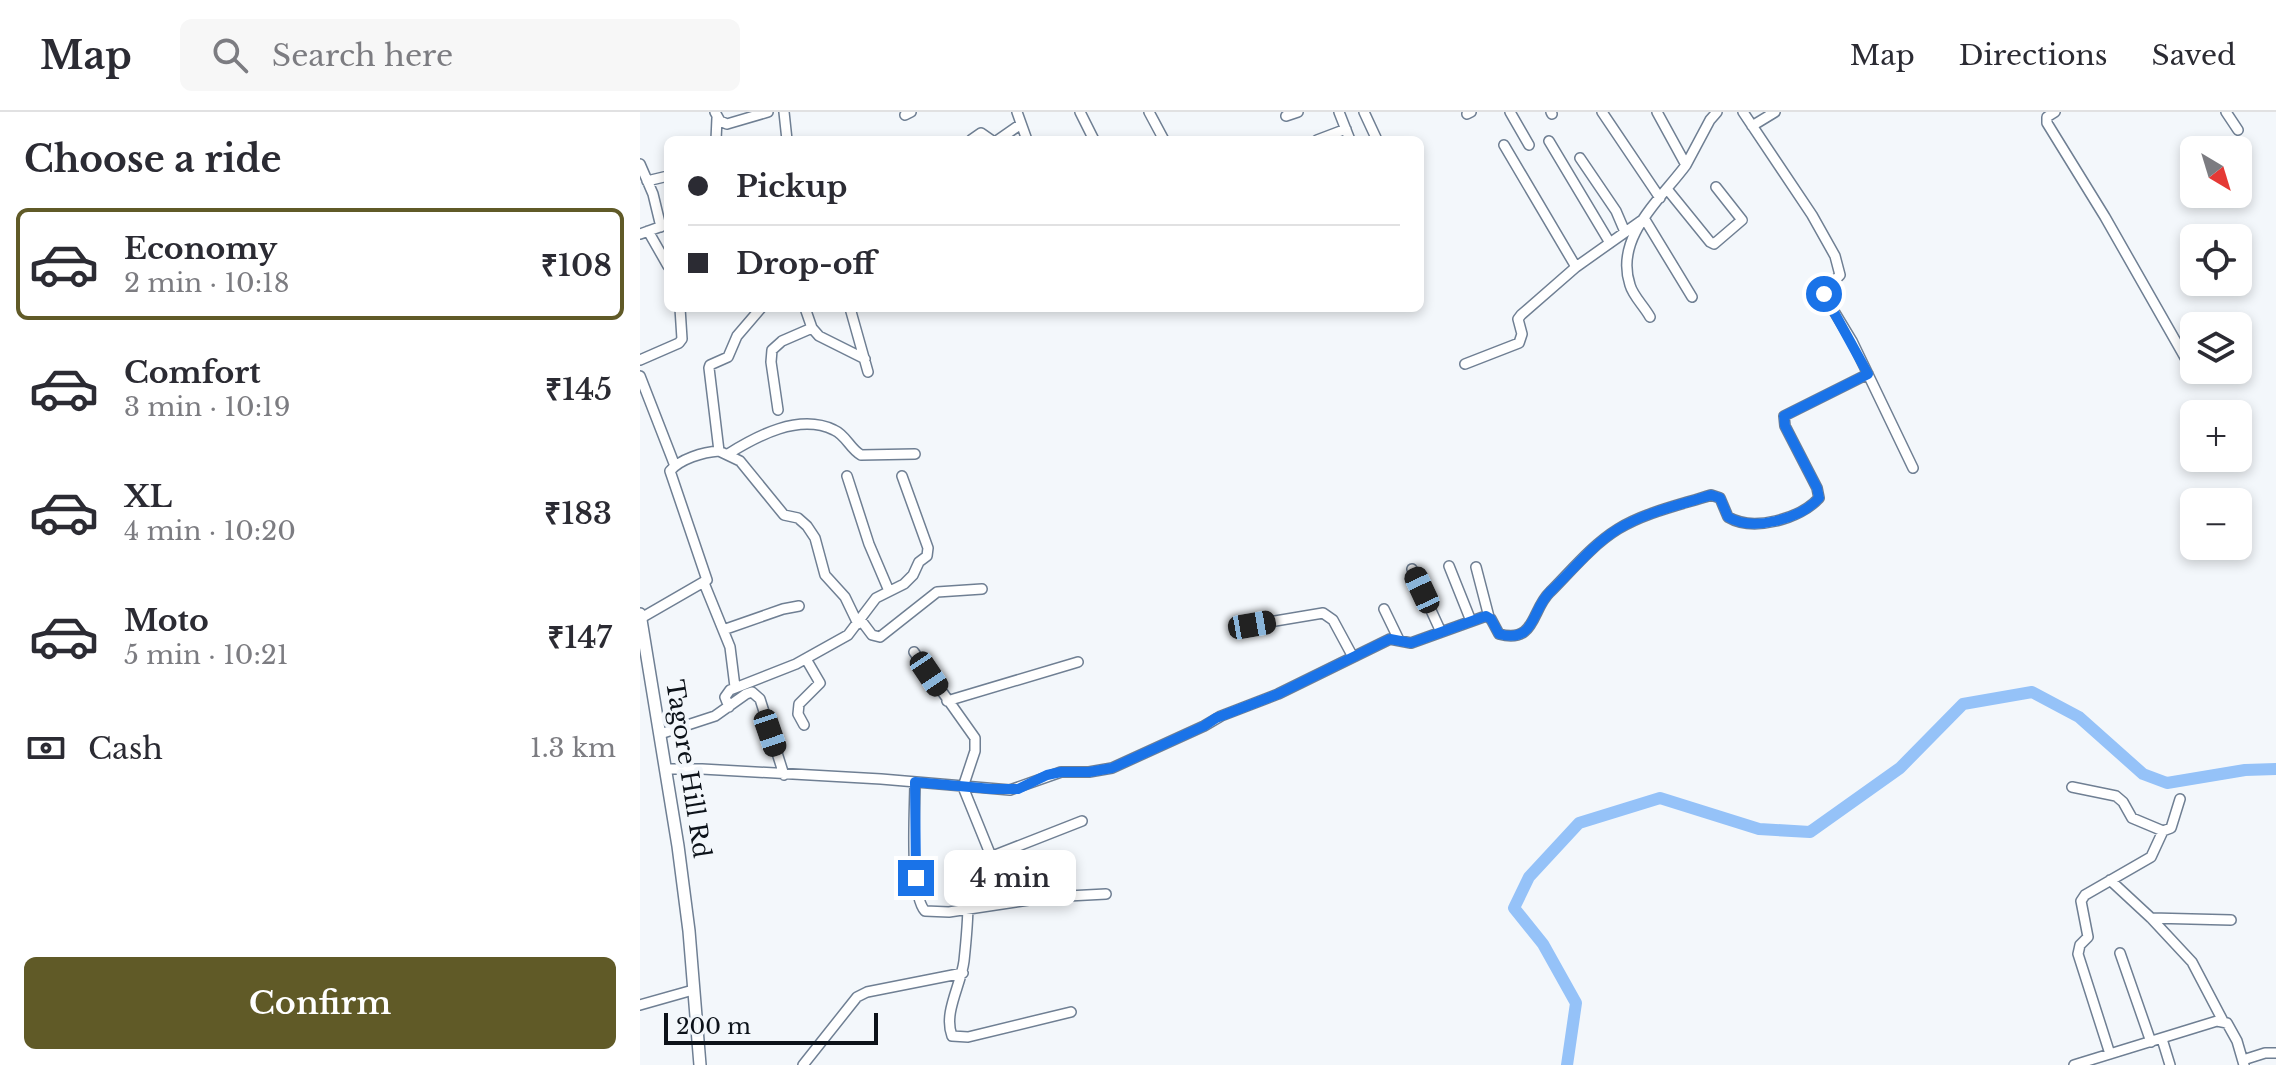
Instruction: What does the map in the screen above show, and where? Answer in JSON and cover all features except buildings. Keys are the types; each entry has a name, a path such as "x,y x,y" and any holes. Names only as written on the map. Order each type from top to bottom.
{"main road":[{"name":"Tagore Hill Rd","path":"640,616 678,846 689,931 700,1065"}],"street":[{"path":"716,115 727,124 768,112"},
{"path":"784,112 787,136"},
{"path":"1017,112 1026,136"},
{"path":"1080,112 1092,136"},
{"path":"1149,112 1162,136"},
{"path":"1286,116 1298,112"},
{"path":"1339,112 1349,136"},
{"path":"1364,112 1375,136"},
{"path":"1510,112 1529,145"},
{"path":"1602,112 1660,198"},
{"path":"1657,112 1686,165"},
{"path":"1465,364 1519,343 1522,334 1518,319 1576,267 1643,219 1695,152 1702,132 1717,112"},
{"path":"1743,112 1812,215 1841,271 1839,278 1824,294 1868,374 1913,468"},
{"path":"1752,126 1775,112"},
{"path":"2055,112 2047,117 2047,123 2180,349"},
{"path":"2226,112 2238,130"},
{"path":"716,115 716,136"},
{"path":"1004,136 1021,124"},
{"path":"1328,136 1346,129"},
{"path":"1549,141 1610,243"},
{"path":"1504,145 1576,267"},
{"path":"1580,158 1616,211 1625,232"},
{"path":"640,164 664,226 644,233 664,260"},
{"path":"647,181 664,177"},
{"path":"1667,189 1714,244 1742,220 1716,187"},
{"path":"1643,219 1692,297"},
{"path":"1643,219 1626,258 1631,289 1650,317"},
{"path":"640,360 679,343 682,334 680,312"},
{"path":"724,452 710,365 728,357 733,341 758,312"},
{"path":"806,312 812,328 819,336 865,359"},
{"path":"851,312 868,372"},
{"path":"778,410 772,350 782,341 812,328"},
{"path":"1476,567 1489,617 1502,636 1525,631 1533,624 1546,596 1595,547 1637,518 1711,495 1720,498 1728,517 1742,523 1781,521 1819,498 1817,488 1785,426 1784,416 1868,374"},
{"path":"640,376 675,466"},
{"path":"640,616 707,580 671,476 670,471 675,466 703,454 724,452 765,433 809,425 836,430 861,455 915,454"},
{"path":"724,452 740,461 784,515 798,518 812,533 825,575 872,635 880,637 937,592 982,589"},
{"path":"847,476 869,544 889,591"},
{"path":"729,707 725,697 735,687 806,659 848,635 876,598 908,580 928,552 902,476"},
{"path":"1449,566 1471,621"},
{"path":"1412,569 1441,632"},
{"path":"704,583 733,661 735,687"},
{"path":"723,630 799,606"},
{"path":"1384,609 1399,640"},
{"path":"1234,628 1323,613 1333,620 1353,657"},
{"path":"665,769 1010,790 1061,772 1112,768 1216,718 1278,694 1390,639 1411,643 1489,617"},
{"path":"914,652 975,738 975,751 963,787 991,856"},
{"path":"804,725 797,708 820,683 806,659"},
{"path":"947,701 1078,662"},
{"path":"660,734 709,719 746,694 756,694 787,775"},
{"path":"915,782 915,861 921,907 929,913 1049,897 1106,894"},
{"path":"2072,787 2116,796 2132,818 2163,831 2171,828 2180,799"},
{"path":"1071,1012 968,1037 952,1036 949,1019 963,973 968,910 965,870 970,863 1082,821"},
{"path":"2110,1054 2078,954 2080,945 2088,937 2080,904 2082,899 2110,880 2151,857 2163,831"},
{"path":"2110,880 2151,918 2199,973 2223,1021 2232,1030 2243,1063 2265,1053 2276,1053"},
{"path":"2151,918 2231,920"},
{"path":"2120,953 2170,1065"},
{"path":"803,1065 857,997 867,992 963,973"},
{"path":"640,1005 693,990"},
{"path":"2074,1065 2223,1021"}],"waterway":[{"path":"1567,1065 1576,1003 1543,944 1514,908 1529,877 1579,823 1660,798 1759,829 1810,832 1900,768 1963,704 2032,692 2079,717 2143,774 2167,783 2245,770 2276,769"}],"route":[{"path":"916,878 915,782 1010,790 1047,775 1112,768 1216,718 1278,694 1390,639 1411,643 1486,616 1502,636 1521,634 1533,624 1550,592 1595,547 1637,518 1711,495 1720,498 1728,517 1742,523 1781,521 1813,504 1819,494 1785,426 1784,416 1868,374 1824,294"}]}
